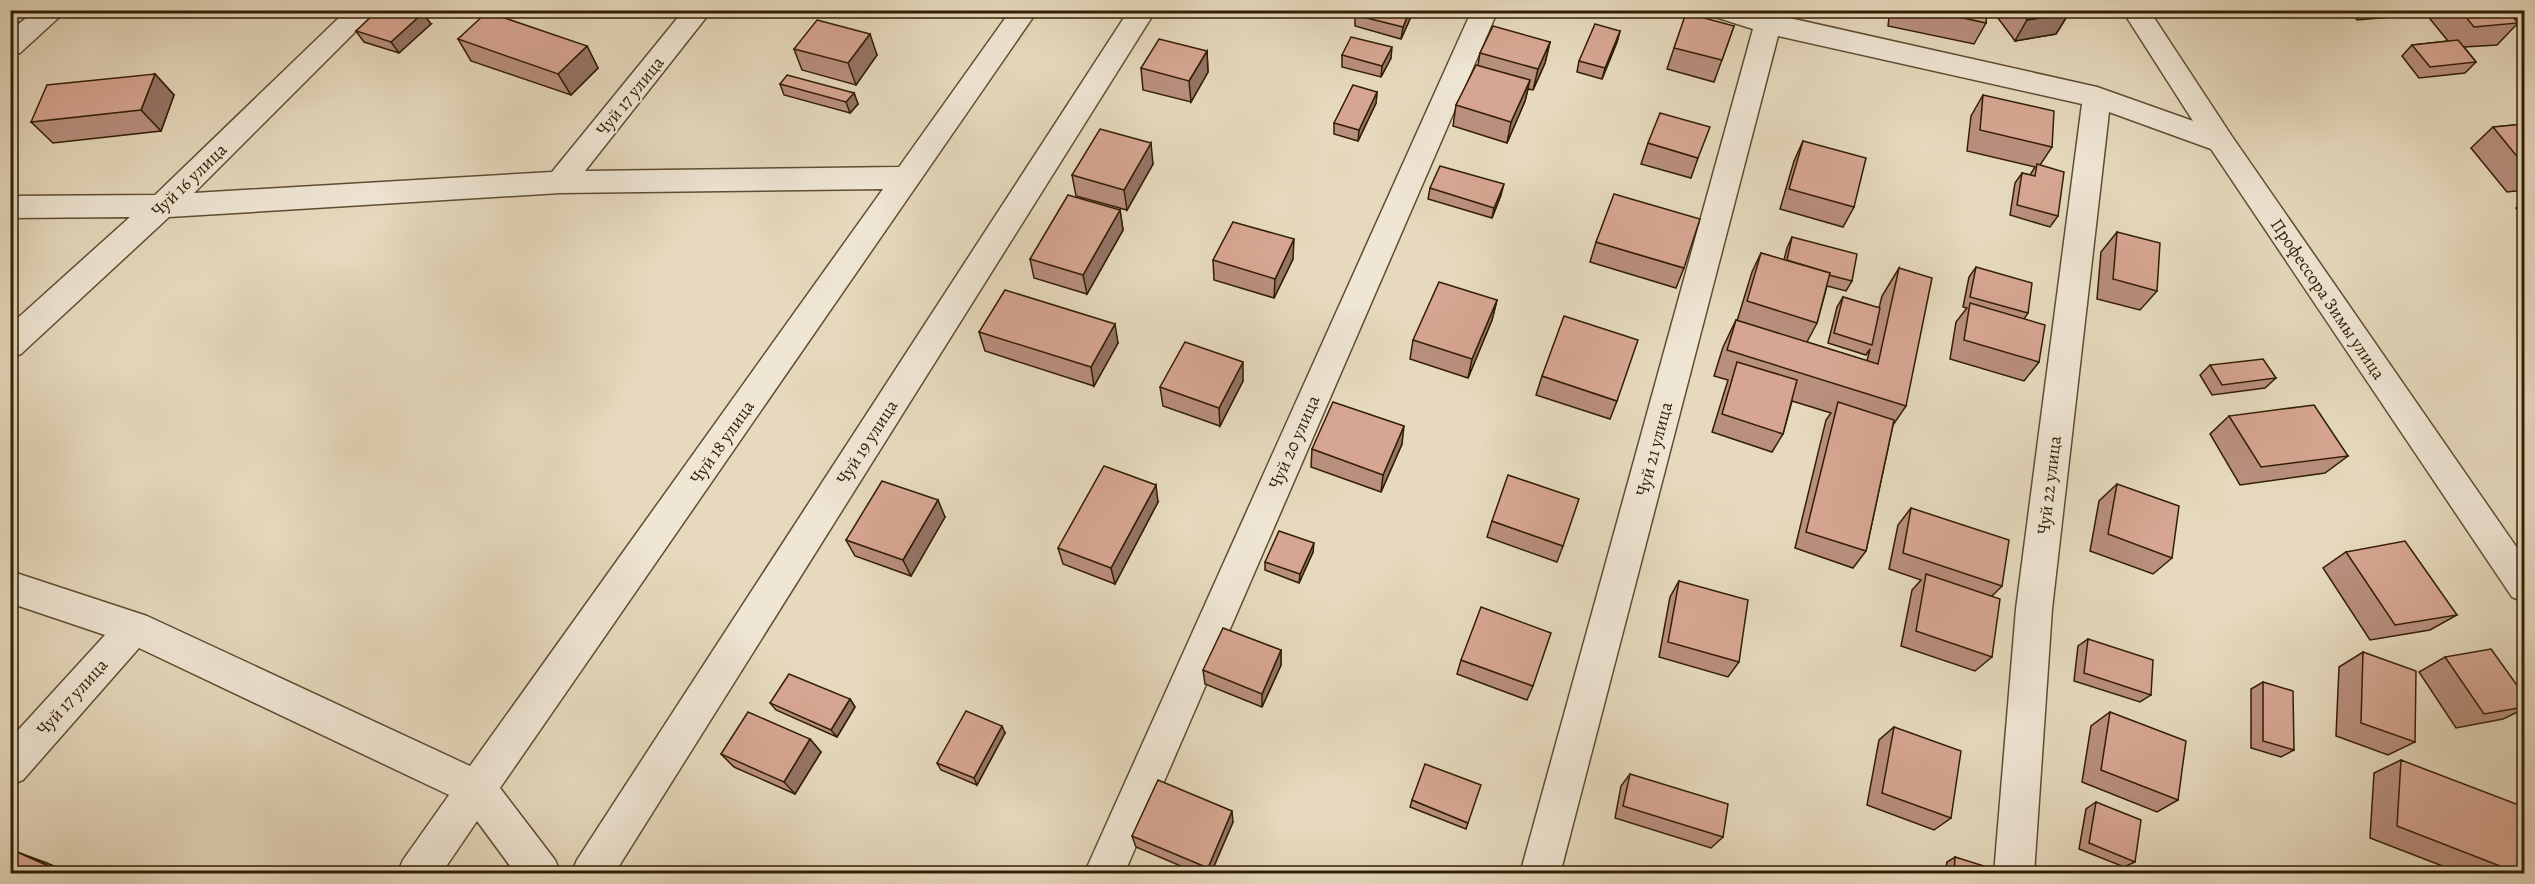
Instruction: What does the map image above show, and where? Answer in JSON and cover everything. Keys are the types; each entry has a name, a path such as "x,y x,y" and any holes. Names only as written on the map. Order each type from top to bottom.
{"street":[{"path":"10,46 54,10"},
{"name":"Чуй 16 улица","path":"10,345 162,206 364,10"},
{"name":"Чуй 17 улица","path":"560,182 699,10"},
{"name":"Чуй 18 улица","path":"417,873 1025,10"},
{"name":"Чуй 19 улица","path":"591,873 1143,10"},
{"name":"Чуй 20 улица","path":"1104,873 1485,10"},
{"path":"1721,10 1768,24 2097,97 2221,142"},
{"name":"Профессора Зимы улица","path":"2135,10 2221,142 2524,586"},
{"name":"Чуй 21 улица","path":"1540,873 1768,24"},
{"name":"Чуй 22 улица","path":"2014,873 2034,609 2097,97"},
{"path":"10,207 162,206 560,182 908,178"},
{"path":"10,587 134,628 477,789 541,873"},
{"name":"Чуй 17 улица","path":"10,766 134,628"}],"building":[{"path":"378,10 417,10 423,13 391,42 356,31"},
{"path":"1358,10 1410,10 1403,27 1355,15"},
{"path":"1927,10 1987,10 1986,23"},
{"path":"2020,10 2068,10 2069,13 2027,20"},
{"path":"2460,10 2507,10 2518,23 2474,27"},
{"path":"487,12 587,46 558,74 458,39"},
{"path":"1686,13 1734,26 1722,60 1674,48"},
{"path":"817,20 870,34 848,63 794,49"},
{"path":"1595,24 1620,31 1605,68 1579,61"},
{"path":"1493,26 1550,42 1538,69 1480,53"},
{"path":"1351,37 1392,47 1382,66 1342,55"},
{"path":"1159,39 1207,51 1189,81 1141,68"},
{"path":"2458,40 2476,62 2430,67 2412,45"},
{"path":"1476,65 1530,80 1511,122 1456,105"},
{"path":"155,74 141,110 31,122 47,85"},
{"path":"787,75 854,93 846,102 780,84"},
{"path":"1353,85 1377,92 1359,130 1334,123"},
{"path":"1983,95 2054,111 2052,147 1980,130"},
{"path":"1660,113 1710,127 1698,158 1648,143"},
{"path":"2524,124 2524,165 2493,127"},
{"path":"1100,129 1151,143 1124,190 1072,175"},
{"path":"1803,141 1866,158 1854,207 1789,189"},
{"path":"2037,164 2064,172 2058,216 2017,205 2022,173 2035,176"},
{"path":"1440,166 1504,184 1494,208 1430,188"},
{"path":"1614,194 1700,219 1684,268 1596,242"},
{"path":"1068,195 1120,210 1083,275 1030,259"},
{"path":"1233,222 1294,239 1275,279 1213,260"},
{"path":"2117,232 2160,243 2157,291 2113,279"},
{"path":"1792,237 1857,254 1852,281 1787,260"},
{"path":"1761,253 1830,273 1817,323 1747,301"},
{"path":"1976,267 2032,283 2028,313 1970,297"},
{"path":"1899,268 1932,278 1906,406 1727,350 1736,320 1878,364"},
{"path":"1439,282 1497,300 1472,359 1413,340"},
{"path":"1005,290 1115,324 1091,367 979,332"},
{"path":"1843,297 1880,308 1872,345 1834,333"},
{"path":"1970,303 2045,325 2039,362 1964,340"},
{"path":"1564,316 1638,340 1617,401 1542,376"},
{"path":"1185,342 1243,362 1219,408 1160,387"},
{"path":"2263,359 2276,378 2222,385 2210,365"},
{"path":"1737,362 1797,380 1783,434 1722,414"},
{"path":"1333,402 1404,426 1383,475 1312,449"},
{"path":"1838,402 1894,420 1866,551 1806,532"},
{"path":"2314,405 2348,456 2261,467 2229,416"},
{"path":"1104,466 1156,485 1111,568 1058,548"},
{"path":"1508,475 1579,499 1563,546 1492,521"},
{"path":"882,481 938,500 903,560 846,540"},
{"path":"2117,484 2179,506 2172,558 2108,534"},
{"path":"1911,508 2009,540 2002,586 1903,553"},
{"path":"1279,531 1314,543 1300,574 1265,562"},
{"path":"2405,541 2457,615 2395,625 2346,552"},
{"path":"1926,574 2000,599 1992,657 1916,631"},
{"path":"1679,581 1748,600 1739,662 1668,642"},
{"path":"1481,607 1551,633 1533,686 1461,660"},
{"path":"1223,628 1281,650 1262,694 1203,670"},
{"path":"2088,639 2153,660 2151,695 2084,673"},
{"path":"2491,649 2524,695 2524,707 2484,714 2445,657"},
{"path":"2363,652 2416,671 2415,742 2361,723"},
{"path":"789,674 850,699 831,730 770,703"},
{"path":"2263,682 2293,691 2294,750 2263,741"},
{"path":"966,711 1002,726 974,778 937,763"},
{"path":"748,712 810,739 784,782 721,754"},
{"path":"2110,712 2186,741 2178,800 2101,770"},
{"path":"1894,727 1961,751 1951,818 1882,793"},
{"path":"2401,760 2524,807 2524,873 2518,873 2397,826"},
{"path":"1425,764 1481,785 1468,823 1412,800"},
{"path":"1630,774 1728,804 1723,837 1623,806"},
{"path":"1158,780 1232,811 1208,868 1132,836"},
{"path":"2096,802 2141,820 2135,862 2089,843"},
{"path":"17,852 64,873 10,873 10,860"},
{"path":"1955,857 1987,867 1986,873 1954,873"},
{"path":"2476,866 2496,873 2476,873"}]}
